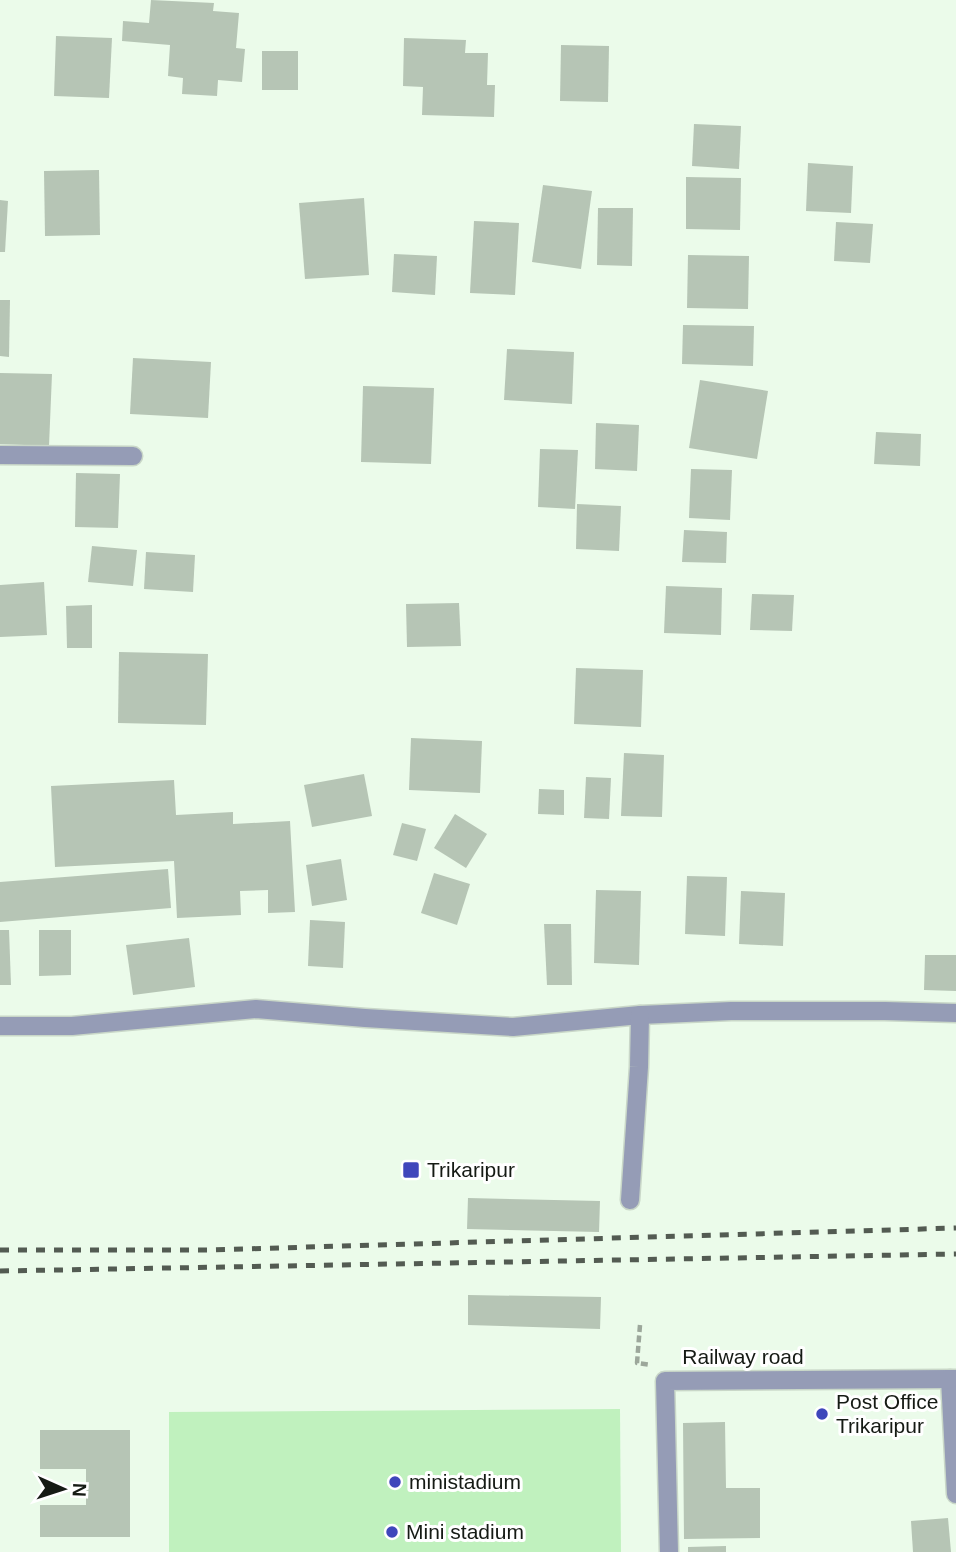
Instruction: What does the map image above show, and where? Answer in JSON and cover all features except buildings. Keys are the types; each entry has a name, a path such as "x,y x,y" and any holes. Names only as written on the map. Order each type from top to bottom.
{"street":[{"path":"0,455 134,456"},
{"path":"0,1026 72,1027 256,1009 513,1027 640,1015 731,1011 956,1013"},
{"path":"631,1200 640,1015"},
{"path":"953,1379 956,1494"},
{"name":"Railway road","path":"669,1552 665,1381 953,1379"}],"path":[{"path":"640,1325 637,1363 652,1365 665,1381"}],"green space":[{"name":"ministadium","path":"620,1409 621,1552 169,1552 169,1412"}],"railway":[{"path":"0,1250 208,1250 956,1228"},
{"path":"0,1271 956,1254"}],"place":[{"name":"Trikaripur","path":"411,1170"},
{"name":"Post Office Trikaripur","path":"822,1414"},
{"name":"ministadium","path":"395,1482"},
{"name":"Mini stadium","path":"392,1532"}]}
